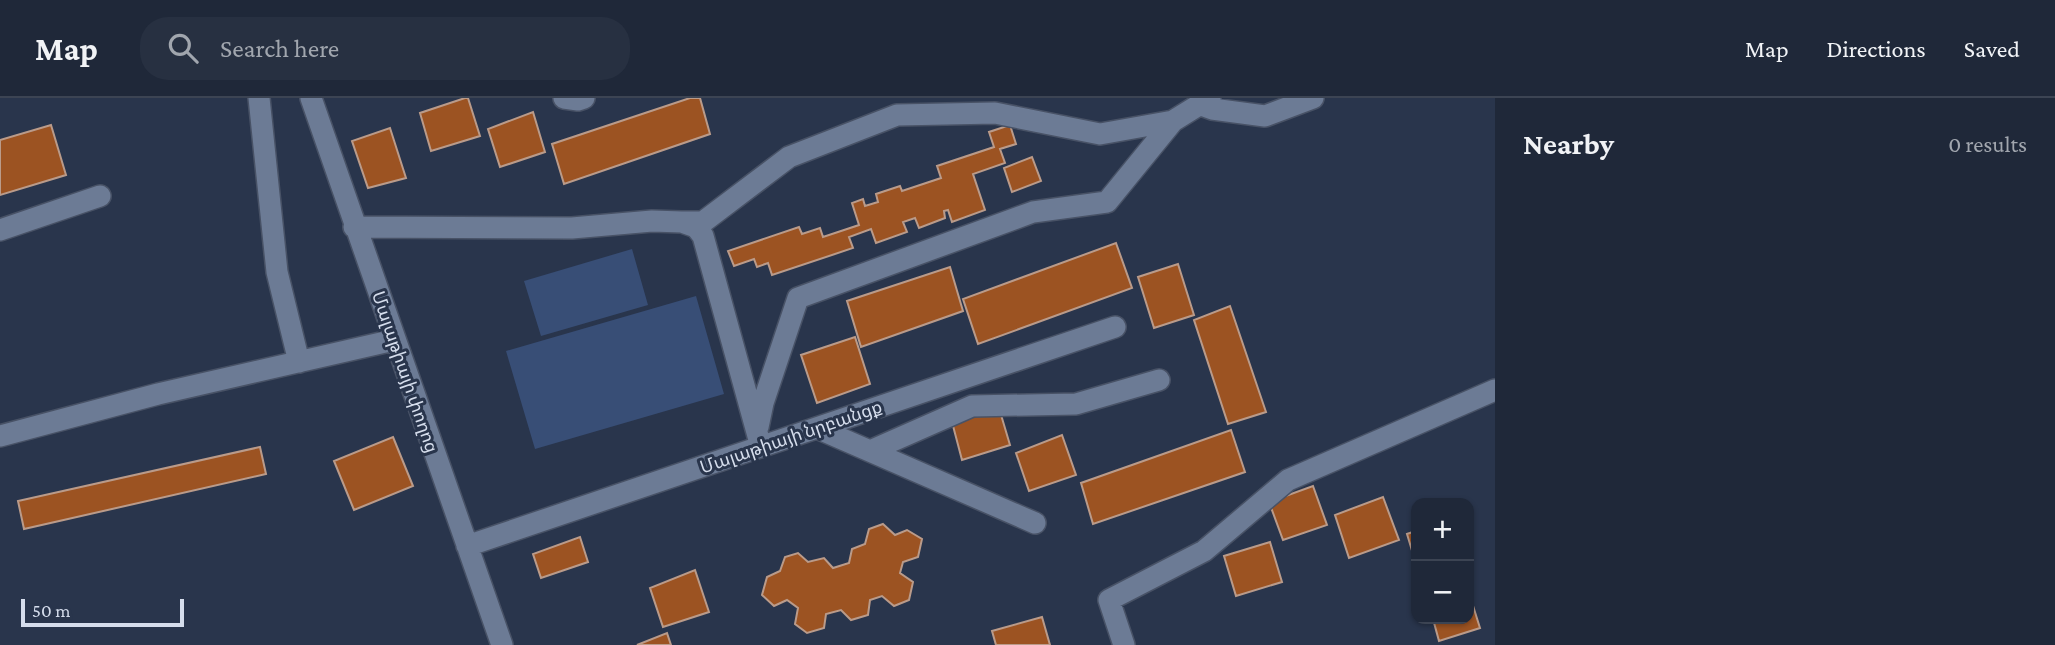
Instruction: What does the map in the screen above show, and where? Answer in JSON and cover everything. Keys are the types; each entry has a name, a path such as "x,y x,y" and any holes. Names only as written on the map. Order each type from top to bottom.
{"street":[{"path":"259,98 277,272 299,362"},
{"name":"Մալաթիայի փողոց","path":"310,98 502,645"},
{"path":"564,98 584,98"},
{"path":"759,441 763,403 797,298 1033,212 1107,202 1173,121 1205,101 1212,109 1265,117 1313,98"},
{"path":"354,227 572,228 652,221 703,222 789,157 897,115 995,113 1100,134 1173,121"},
{"path":"0,230 100,196"},
{"path":"682,222 696,227 703,236 759,441"},
{"name":"Մալաթիայի նրբանցք","path":"467,546 759,441 817,428 1115,327"},
{"path":"0,436 158,394 394,340"},
{"path":"870,451 972,406 1076,404 1159,380"},
{"path":"1124,645 1109,600 1204,551 1287,480 1495,390"},
{"path":"817,428 1035,523"}],"shaded area":[{"path":"632,249 648,305 541,336 524,281"},
{"path":"696,296 724,394 535,449 506,351"}],"building":[{"path":"468,98 480,136 431,151 420,113"},
{"path":"690,98 700,98 710,134 564,184 552,144"},
{"path":"533,112 545,152 500,167 488,129"},
{"path":"51,125 66,175 0,195 0,140"},
{"path":"1010,125 1016,144 1000,149 1005,163 973,174 985,210 952,222 948,210 944,211 945,218 919,228 915,218 903,222 907,232 876,243 871,229 849,237 853,248 772,275 768,263 757,267 754,259 734,266 728,251 799,227 802,234 820,228 823,237 859,225 852,203 863,199 865,206 878,202 876,194 900,186 902,191 941,178 937,166 994,147 989,132"},
{"path":"390,128 406,178 368,188 352,141"},
{"path":"1032,157 1041,181 1012,192 1004,168"},
{"path":"1116,243 1132,288 978,344 963,299"},
{"path":"1178,264 1194,315 1154,328 1138,277"},
{"path":"950,267 963,311 861,347 847,301"},
{"path":"1230,306 1266,412 1228,424 1194,320"},
{"path":"855,337 870,384 817,403 801,355"},
{"path":"999,408 1010,445 962,460 952,422"},
{"path":"1231,430 1245,472 1093,524 1081,483"},
{"path":"1062,435 1076,475 1029,491 1016,453"},
{"path":"393,437 413,486 354,510 334,461"},
{"path":"260,447 266,474 24,529 18,501"},
{"path":"1313,486 1327,525 1283,540 1269,502"},
{"path":"1383,497 1399,540 1349,558 1335,515"},
{"path":"883,524 895,535 907,530 922,539 918,557 903,562 900,573 913,582 909,600 894,606 882,596 870,600 868,615 851,620 841,610 826,614 824,628 807,633 795,624 798,608 787,600 774,606 762,595 767,577 780,571 785,557 798,553 808,562 824,558 833,568 849,563 852,549 865,544 869,529"},
{"path":"580,537 588,562 541,578 533,554"},
{"path":"1270,542 1282,582 1236,596 1224,556"},
{"path":"695,570 709,612 663,627 650,588"},
{"path":"1474,609 1480,628 1439,641 1434,624 1474,624"},
{"path":"1042,617 1050,645 996,645 992,631"},
{"path":"667,633 671,645 637,645"}]}
